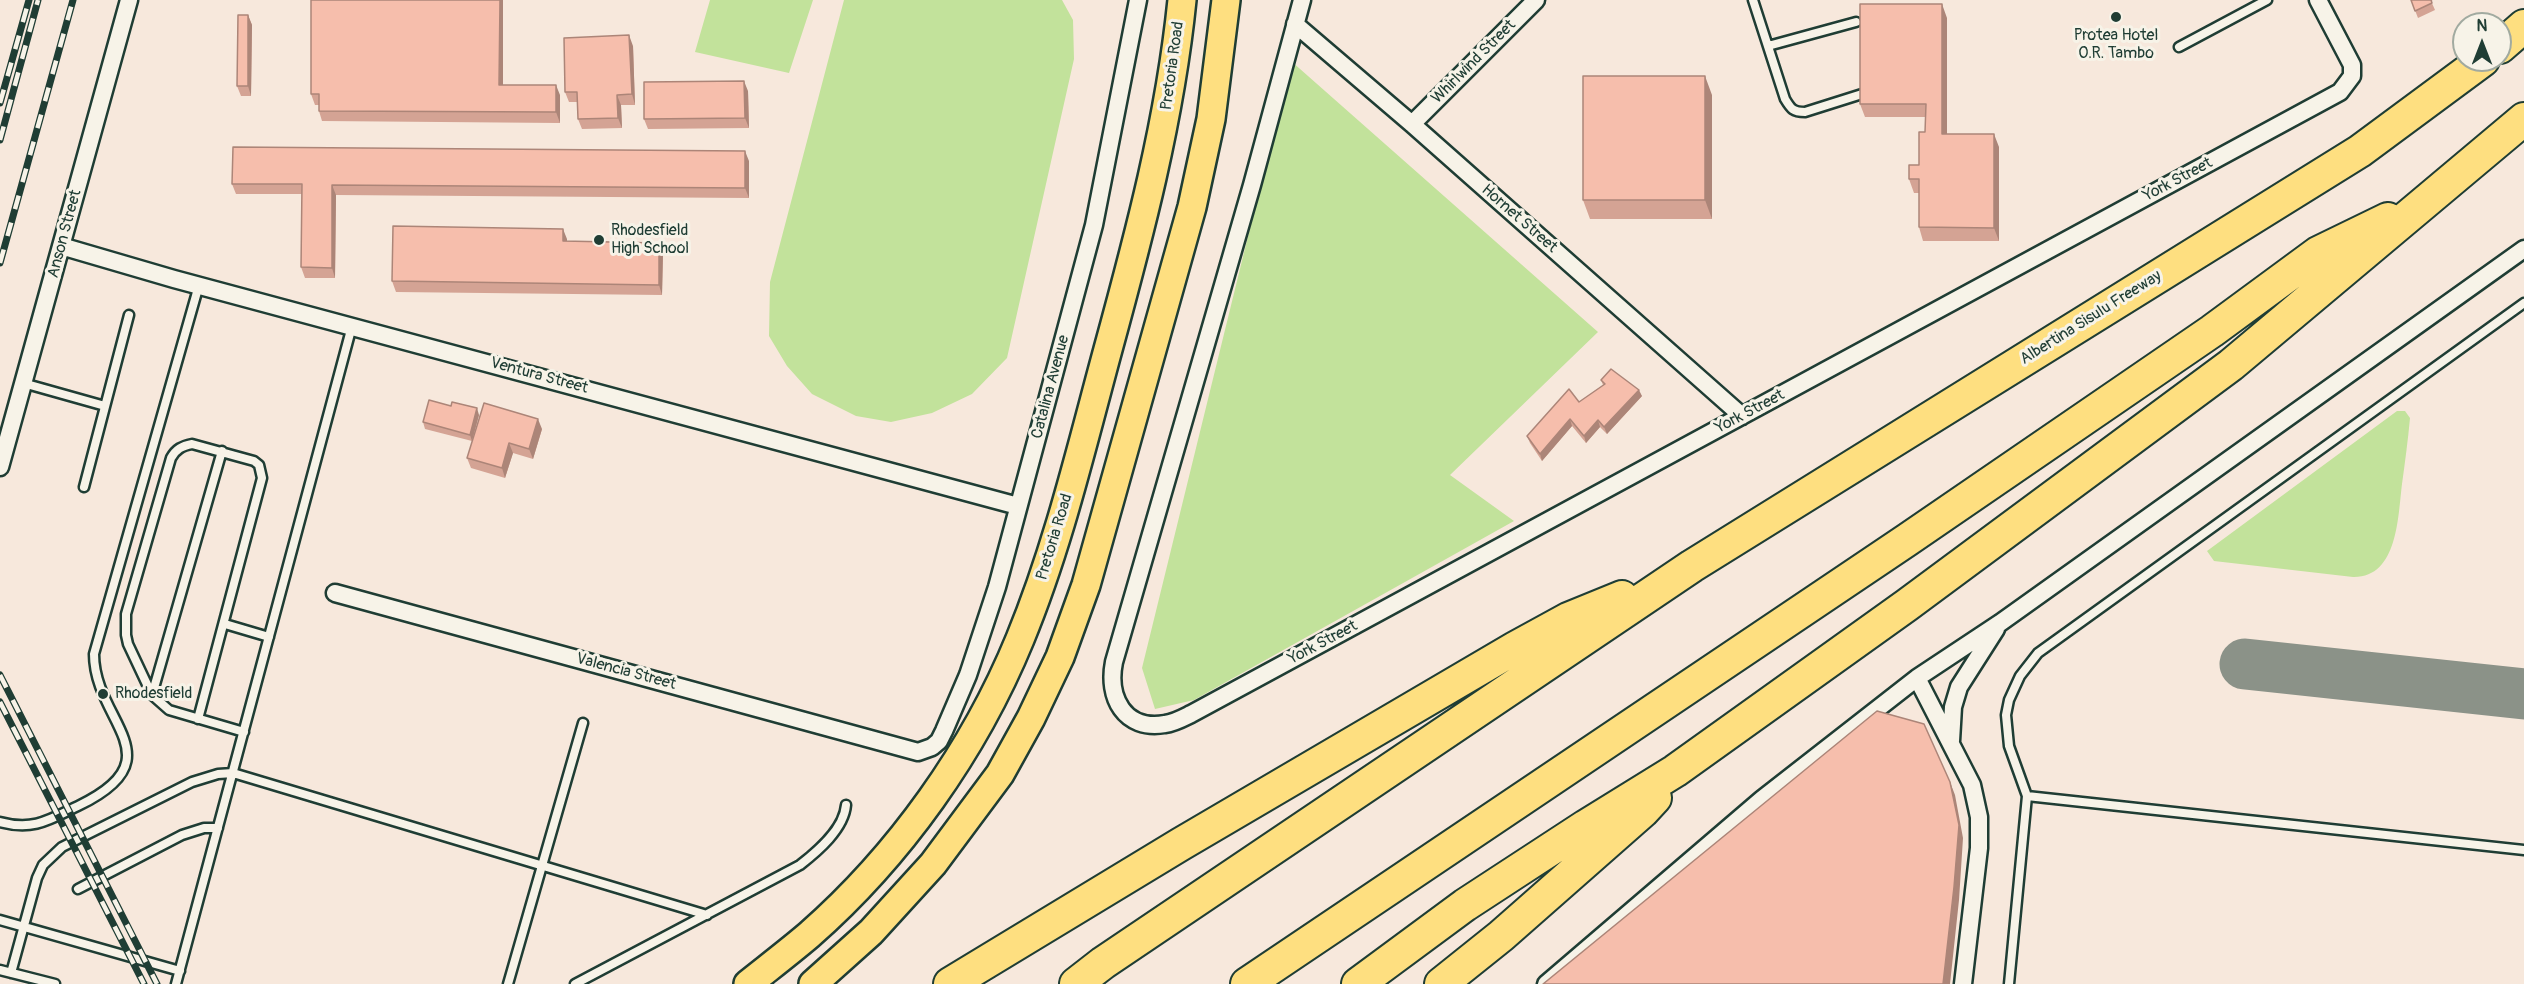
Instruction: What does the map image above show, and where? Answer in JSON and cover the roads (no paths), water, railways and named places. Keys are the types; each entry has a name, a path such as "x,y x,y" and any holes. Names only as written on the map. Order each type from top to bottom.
{"highway":[{"path":"2512,36 2524,26"},
{"name":"Albertina Sisulu Freeway","path":"1692,566 2360,151 2467,72"},
{"path":"1358,984 1465,905 1675,771 1907,604 2231,365 2524,119"},
{"path":"1247,984 1917,533 2212,331 2318,253 2364,229 2422,205"},
{"path":"950,984 1181,844 1515,648 1568,620 1692,566"},
{"path":"1076,984 1103,963 1692,566"},
{"path":"1442,984 1501,936 1643,811 1660,793 1675,771"}],"main road":[{"name":"Pretoria Road","path":"748,984 809,935 898,842 959,755 982,716 1019,641 1040,587 1080,454 1144,216 1168,108 1182,0"},
{"path":"813,984 871,932 933,864 1000,774 1031,718 1060,657 1086,585 1192,207 1210,118 1226,0"}],"street":[{"name":"Anson Street","path":"0,467 129,0"},
{"name":"Catalina Avenue","path":"918,752 927,750 939,741 968,675 997,587 1094,225 1138,0"},
{"path":"1295,24 1302,0"},
{"name":"Whirlwind Street","path":"1412,124 1536,0"},
{"name":"York Street","path":"1295,24 1252,185 1113,662 1111,687 1119,708 1138,722 1164,725 1191,714 2340,92 2352,76 2352,64 2318,0"},
{"name":"Hornet Street","path":"1295,24 1412,124 1742,416"},
{"name":"Ventura Street","path":"61,246 1018,506"},
{"path":"1546,984 1762,799 1917,678 2000,624 2524,249"},
{"name":"Valencia Street","path":"335,593 918,752"},
{"path":"1951,741 1953,707 1959,687 2000,624"},
{"path":"1917,678 1972,785 1979,817 1979,848 1962,948 1963,984"}],"lane":[{"path":"1753,0 1785,99 1791,110 1805,112 1862,94"},
{"path":"2179,47 2267,0"},
{"path":"1768,46 1856,22"},
{"path":"0,822 15,826 39,824 97,797 112,786 120,776 128,758 128,745 96,676 94,654 199,285"},
{"path":"2009,984 2027,796 2009,746 2006,715 2009,700 2019,676 2038,653 2524,303"},
{"path":"84,488 129,315"},
{"path":"176,984 352,325"},
{"path":"23,383 105,406"},
{"path":"198,718 225,624 262,478 259,465 254,461 192,444 182,446 175,451 168,469 125,625 129,644 152,695 169,710 244,732"},
{"path":"152,695 222,451"},
{"path":"225,624 269,637"},
{"path":"508,984 583,723"},
{"path":"11,972 43,865 62,847 113,820 192,782 218,774 233,773 707,915"},
{"path":"2027,796 2524,850"},
{"path":"575,984 800,865 825,842 842,819 846,806"},
{"path":"78,889 182,835 204,828 218,828"},
{"path":"0,920 180,971"},
{"path":"0,969 55,984"}],"railway":[{"path":"0,103 29,0"},
{"path":"0,140 38,0"},
{"path":"0,263 73,0"},
{"path":"0,675 157,984"},
{"path":"0,702 144,984"}],"place":[{"name":"Protea Hotel O.R. Tambo","path":"2116,17"},
{"name":"Rhodesfield High School","path":"599,240"},
{"name":"Rhodesfield","path":"103,694"}]}
